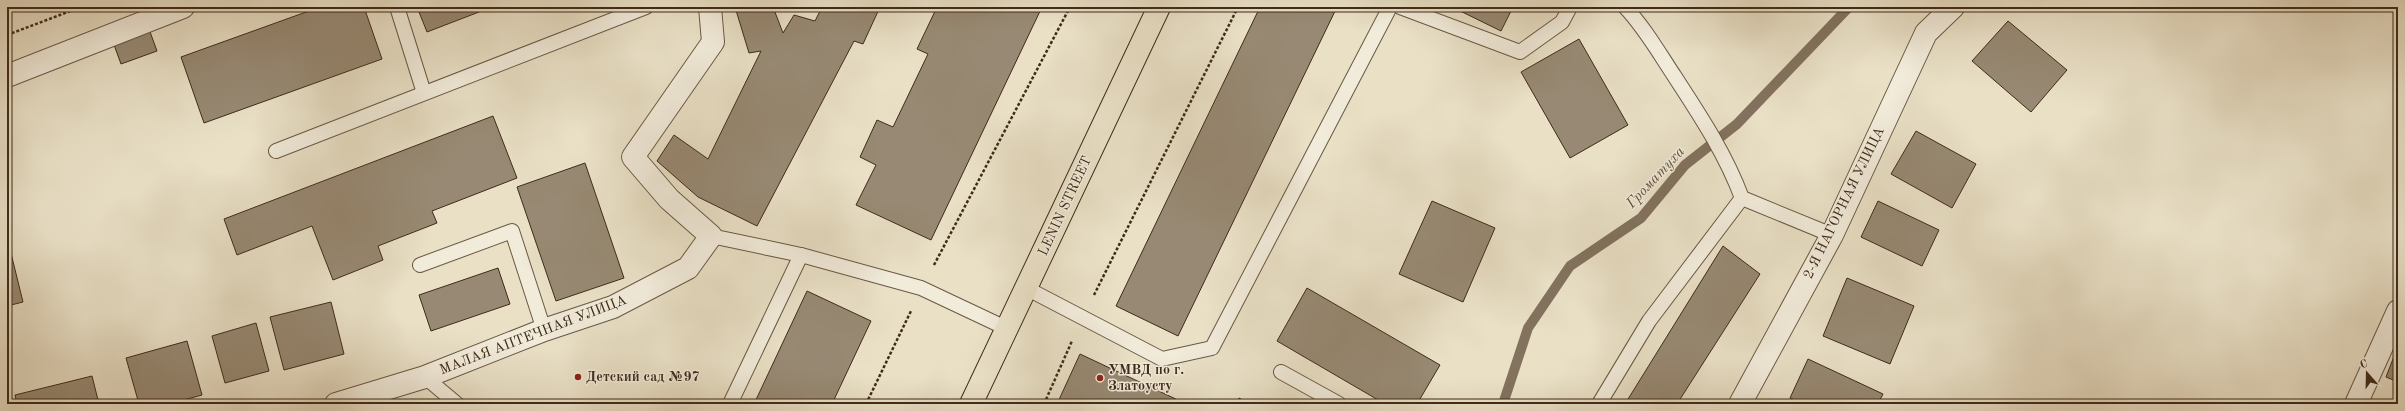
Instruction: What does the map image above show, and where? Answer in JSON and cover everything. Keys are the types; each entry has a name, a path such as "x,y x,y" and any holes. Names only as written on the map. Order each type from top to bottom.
{"main road":[{"name":"LENIN STREET","path":"972,404 1158,7"}],"street":[{"path":"710,7 713,42 633,157 669,199 711,236"},
{"name":"2-Я НАГОРНАЯ УЛИЦА","path":"1740,404 1832,235 1926,33 1953,7"},
{"path":"7,76 179,8"},
{"name":"МАЛАЯ АПТЕЧНАЯ УЛИЦА","path":"336,404 425,377 544,330 613,307 688,268 711,236"},
{"path":"2356,404 2398,310"}],"lane":[{"path":"397,7 424,93"},
{"path":"276,151 646,7"},
{"path":"1026,288 1162,359 1212,348 1390,7"},
{"path":"1400,7 1520,52 1562,22 1570,7"},
{"path":"1625,7 1640,22 1695,108 1730,166 1742,198 1832,235"},
{"path":"1599,404 1649,321 1742,198"},
{"path":"420,265 512,231 544,330"},
{"path":"711,236 801,255 922,288 1008,328"},
{"path":"730,404 801,255"},
{"path":"1281,372 1339,404"},
{"path":"425,377 457,404"}],"path":[{"path":"7,35 81,7"},
{"path":"866,404 922,288 1070,7"},
{"path":"1044,404 1083,318 1238,7"}],"building":[{"path":"320,7 364,7 382,59 204,123 181,57"},
{"path":"417,7 492,7 427,32"},
{"path":"735,7 773,7 783,33 794,15 815,21 822,7 880,7 863,44 854,41 757,226 698,197 657,161 674,135 708,159 761,51 749,53"},
{"path":"937,7 1042,7 931,240 856,205 876,165 860,157 877,120 893,127 928,54 917,49"},
{"path":"1260,7 1337,7 1178,336 1116,306"},
{"path":"1452,7 1513,7 1501,31"},
{"path":"2008,21 2067,70 2031,112 1972,61"},
{"path":"149,29 157,51 121,64 113,42"},
{"path":"1579,39 1628,125 1570,158 1521,72"},
{"path":"493,116 517,178 432,211 437,223 378,246 383,260 333,280 312,226 237,255 224,219"},
{"path":"1916,131 1976,164 1952,208 1891,174"},
{"path":"585,163 624,278 556,301 517,187"},
{"path":"1432,201 1495,228 1463,302 1399,274"},
{"path":"1878,201 1939,230 1922,266 1861,237"},
{"path":"7,237 23,302 7,306"},
{"path":"1723,246 1760,274 1677,404 1625,404"},
{"path":"498,268 510,304 431,331 419,295"},
{"path":"1847,278 1914,306 1890,364 1823,336"},
{"path":"1307,288 1440,365 1417,404 1385,404 1277,341"},
{"path":"807,291 871,321 832,404 754,404"},
{"path":"331,302 344,354 284,370 270,317"},
{"path":"256,323 269,371 225,383 212,336"},
{"path":"187,341 202,395 169,404 139,404 126,358"},
{"path":"2398,346 2398,382 2386,377"},
{"name":"УМВД по г. Златоусту","path":"1080,354 1180,401 1179,404 1057,404"},
{"path":"1808,359 1883,394 1878,404 1804,404 1790,398"},
{"path":"92,376 99,404 17,404 15,395"},
{"path":"1239,398 1250,404 1236,404"}],"waterway":[{"name":"Громатуха","path":"1503,404 1528,328 1570,266 1641,218 1685,165 1737,124 1849,7"}],"place":[{"name":"Детский сад №97","path":"578,377"},
{"name":"УМВД по г. Златоусту","path":"1100,378"}]}
